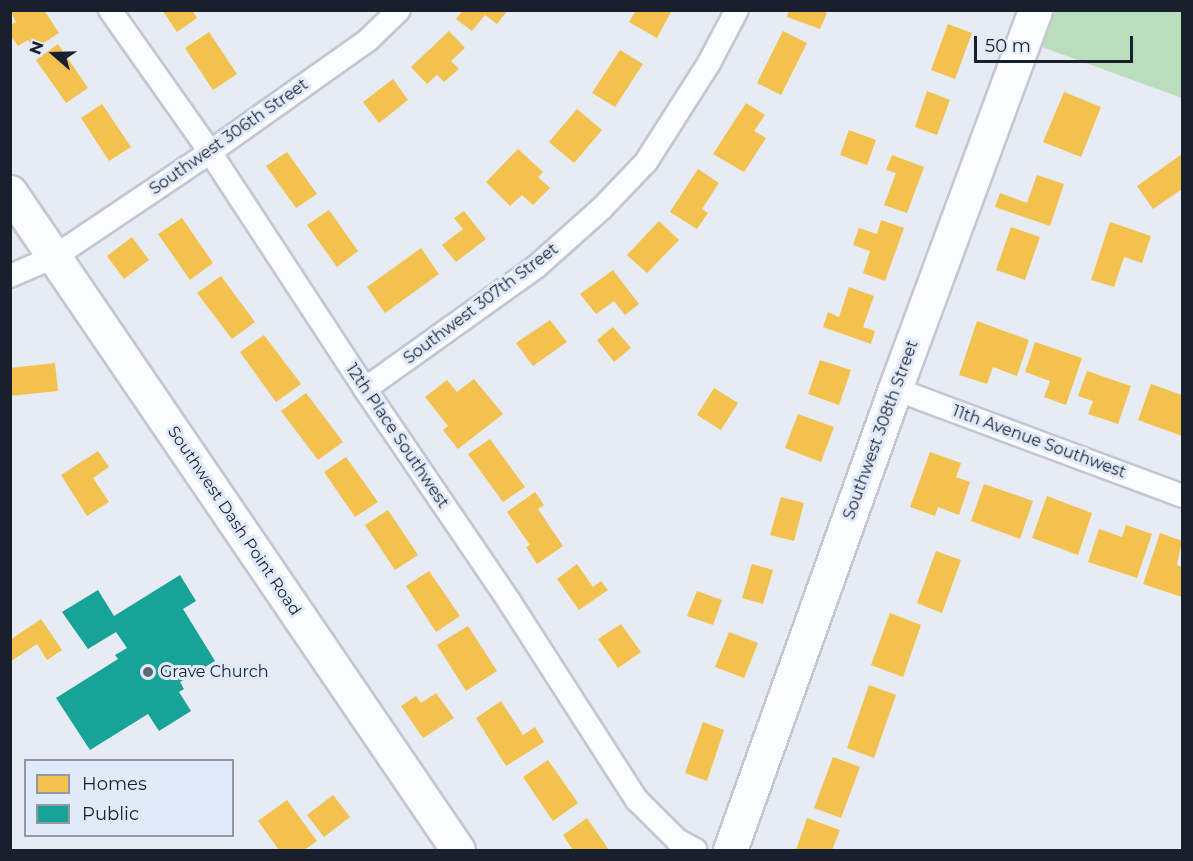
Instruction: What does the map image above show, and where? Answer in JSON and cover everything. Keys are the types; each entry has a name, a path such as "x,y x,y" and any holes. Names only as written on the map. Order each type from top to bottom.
{"street":[{"name":"12th Place Southwest","path":"110,10 210,152 365,389 509,601 637,800 677,840 696,850"},
{"name":"Southwest 306th Street","path":"10,276 54,257 210,152 368,40 399,10"},
{"name":"Southwest 307th Street","path":"365,389 536,267 602,208 646,162 709,63 737,10"},
{"name":"Southwest 308th Street","path":"730,850 895,389 1035,10"},
{"name":"Southwest Dash Point Road","path":"10,192 458,850"},
{"name":"11th Avenue Southwest","path":"895,389 1182,496"}],"green space":[{"path":"1056,10 1182,11 1182,98 1042,47"}],"building: Homes":[{"path":"10,10 44,10 59,33 34,49 28,40 18,46 10,35 10,25 16,22"},
{"path":"162,10 192,10 197,18 177,32"},
{"path":"463,10 508,10 497,24 485,15 472,31 456,19"},
{"path":"636,10 672,10 657,38 629,22"},
{"path":"789,10 820,10 827,13 820,29 787,17"},
{"path":"948,24 972,33 955,79 931,70"},
{"path":"449,31 465,48 451,61 459,69 444,82 437,75 427,84 411,67"},
{"path":"783,31 807,43 781,95 757,83"},
{"path":"209,32 237,74 213,90 185,48"},
{"path":"58,44 88,88 66,103 36,60"},
{"path":"620,50 643,64 615,107 592,93"},
{"path":"393,79 408,100 379,123 363,102"},
{"path":"927,91 950,100 937,135 915,127"},
{"path":"1064,92 1101,107 1081,157 1043,142"},
{"path":"746,103 765,115 754,131 766,138 744,172 713,154"},
{"path":"102,104 131,147 109,161 81,118"},
{"path":"577,109 602,130 574,163 549,142"},
{"path":"849,130 876,140 867,165 840,155"},
{"path":"518,149 543,172 538,177 550,188 533,205 522,195 510,206 486,182"},
{"path":"287,152 317,194 296,208 266,166"},
{"path":"1182,154 1182,189 1153,209 1137,186"},
{"path":"892,155 924,167 907,213 884,205 896,173 886,170"},
{"path":"698,169 719,183 702,209 708,213 697,229 670,212"},
{"path":"1037,175 1064,184 1050,226 995,207 1000,193 1027,203"},
{"path":"329,210 358,251 337,267 307,225"},
{"path":"464,211 486,239 456,262 442,245 463,229 454,218"},
{"path":"182,218 213,263 190,280 158,234"},
{"path":"881,220 904,228 885,281 863,273 870,251 853,245 859,228 877,234"},
{"path":"659,221 679,240 647,273 627,255"},
{"path":"1110,222 1151,236 1142,263 1124,257 1114,287 1091,280"},
{"path":"1011,227 1040,237 1025,280 996,270"},
{"path":"132,237 149,260 124,279 107,256"},
{"path":"421,248 439,274 385,313 367,287"},
{"path":"613,270 639,304 625,315 614,301 596,314 580,294"},
{"path":"221,276 255,322 232,339 197,293"},
{"path":"849,287 874,296 863,327 875,331 871,344 823,327 828,312 839,317"},
{"path":"550,320 567,342 533,366 516,343"},
{"path":"977,321 1029,340 1017,376 993,367 987,384 959,375"},
{"path":"613,327 631,348 614,362 597,340"},
{"path":"264,335 301,384 276,402 240,352"},
{"path":"1035,342 1082,358 1066,405 1044,397 1050,381 1025,372"},
{"path":"820,360 851,370 839,405 808,394"},
{"path":"55,363 58,391 10,396 10,368"},
{"path":"1087,371 1131,386 1118,424 1088,414 1093,401 1078,396"},
{"path":"474,379 503,414 458,449 443,430 448,426 425,397 447,380 457,392"},
{"path":"1151,384 1182,395 1182,436 1138,420"},
{"path":"714,388 738,403 721,430 697,415"},
{"path":"306,393 343,442 318,460 281,411"},
{"path":"798,414 834,427 821,462 785,448"},
{"path":"490,439 525,487 503,502 468,454"},
{"path":"98,451 109,467 93,478 109,502 87,516 61,475"},
{"path":"930,452 961,463 956,477 970,482 959,515 938,507 935,516 910,507"},
{"path":"346,457 378,502 355,517 324,472"},
{"path":"984,484 1033,501 1020,539 971,521"},
{"path":"535,492 544,505 538,509 563,546 537,564 526,547 530,545 507,512"},
{"path":"1047,496 1092,513 1078,555 1032,538"},
{"path":"781,497 804,503 794,541 770,535"},
{"path":"388,510 418,555 395,570 365,525"},
{"path":"1126,525 1152,534 1137,578 1088,562 1099,529 1122,537"},
{"path":"1160,533 1182,541 1177,565 1182,567 1182,597 1143,584"},
{"path":"936,551 961,560 942,613 917,603"},
{"path":"577,564 593,587 601,581 608,590 579,610 557,579"},
{"path":"752,564 773,570 763,604 742,598"},
{"path":"429,571 460,616 436,632 406,586"},
{"path":"697,591 722,600 713,625 687,616"},
{"path":"890,613 921,625 903,677 871,665"},
{"path":"41,619 62,650 47,660 37,644 10,662 10,640"},
{"path":"621,624 641,652 618,668 598,639"},
{"path":"468,626 497,671 466,691 437,645"},
{"path":"729,632 758,643 744,678 715,667"},
{"path":"869,685 896,695 874,758 847,748"},
{"path":"436,693 454,718 423,738 401,706 416,696 421,703"},
{"path":"501,701 523,735 535,727 544,742 506,766 476,718"},
{"path":"703,722 724,730 707,781 685,773"},
{"path":"833,757 860,767 841,818 814,808"},
{"path":"548,760 578,803 553,821 523,777"},
{"path":"333,795 350,817 324,837 307,815"},
{"path":"287,800 317,841 304,850 279,850 258,821"},
{"path":"587,818 609,850 573,850 563,835"},
{"path":"807,818 840,830 832,850 796,850"}],"building: Public":[{"name":"Grave Church","path":"180,575 196,601 183,609 215,661 180,682 184,689 179,692 191,711 159,731 148,714 90,750 56,698 118,659 115,655 127,648 116,632 88,649 62,612 98,590 114,616"}],"place":[{"name":"Grave Church","path":"148,672"}]}
